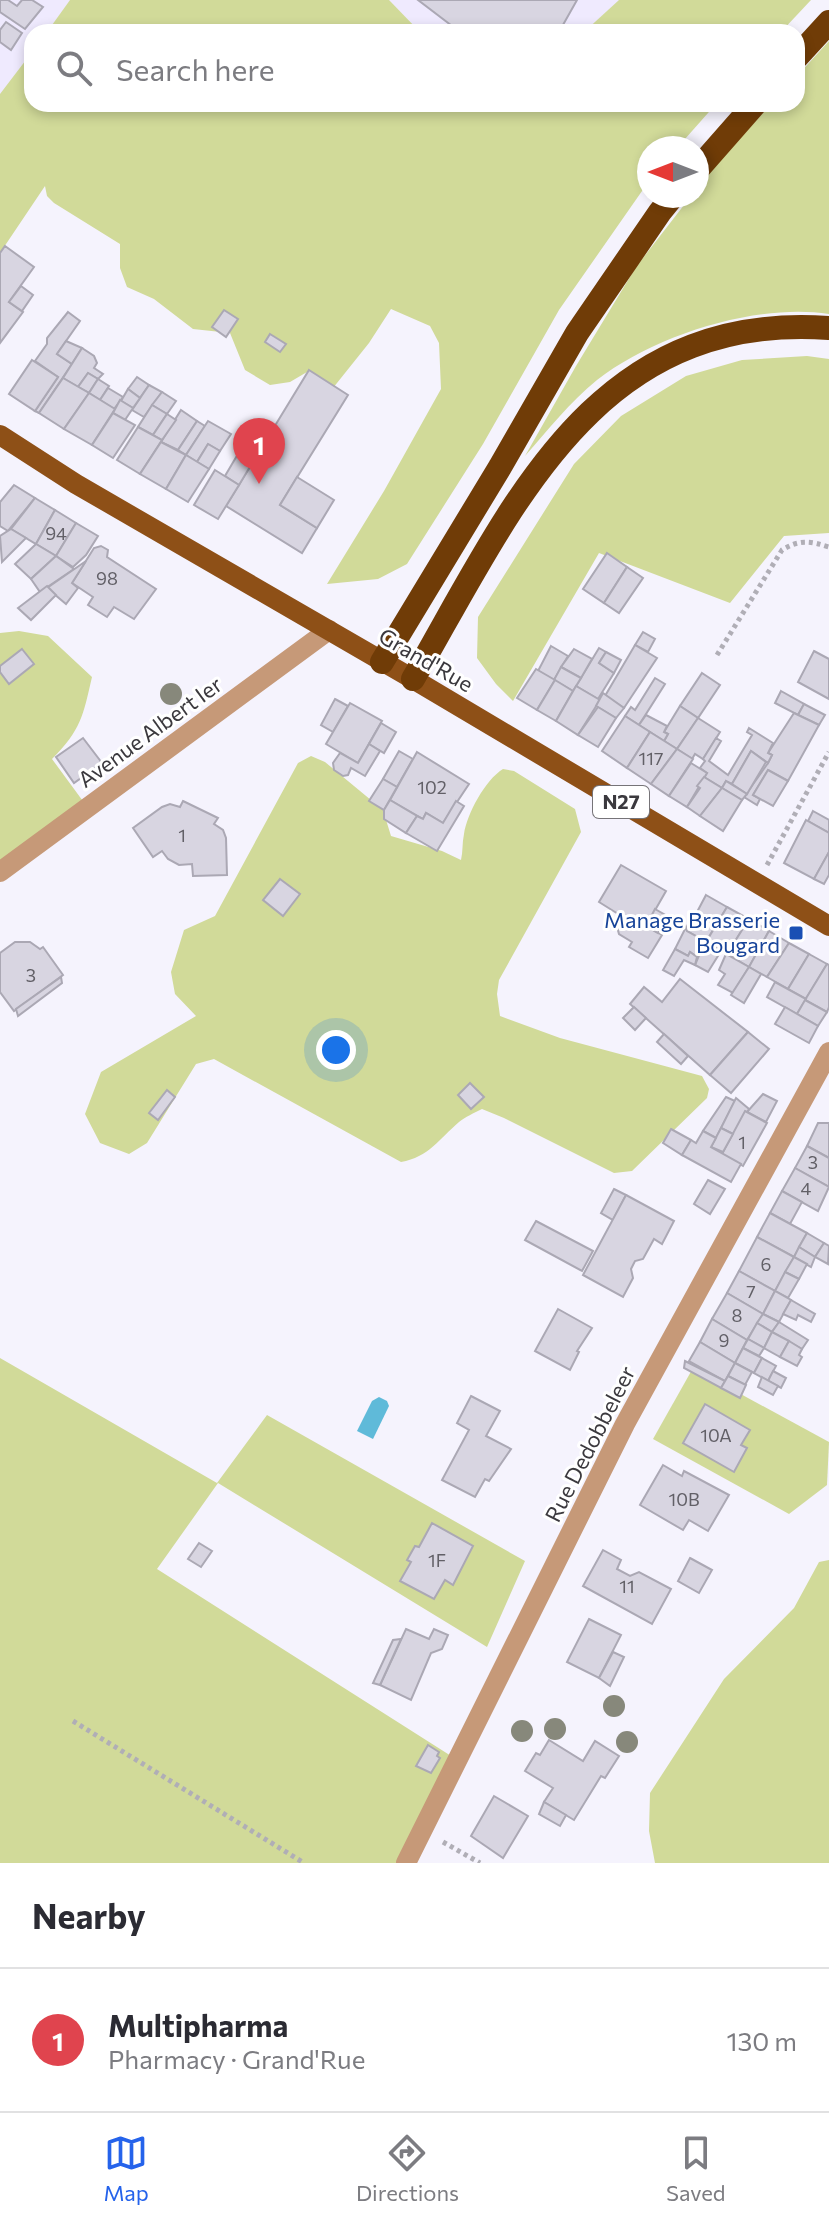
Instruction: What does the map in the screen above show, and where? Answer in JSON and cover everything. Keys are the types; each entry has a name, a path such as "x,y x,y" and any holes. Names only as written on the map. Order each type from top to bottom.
{"highway":[{"path":"805,48 829,22"},
{"path":"709,156 748,112"},
{"path":"382,662 577,333 663,208"},
{"path":"413,679 529,483 565,437 613,390 656,363 717,339 744,332 803,326 829,328"}],"main road":[{"name":"Grand'Rue","path":"0,435 76,484 413,679 829,926"}],"street":[{"name":"Avenue Albert Ier","path":"0,872 329,630"},
{"name":"Rue Dedobbeleer","path":"406,1863 625,1424 823,1082 829,1052"}],"path":[{"path":"717,655 782,550 795,542 807,541 829,547"},
{"path":"757,883 829,752"},
{"path":"73,1721 304,1863"},
{"path":"423,1830 480,1863"}],"shaded area":[{"path":"0,0 119,0 101,24 24,24 24,112 28,112 0,162"},
{"path":"389,0 620,0 593,24 412,24"}],"green space":[{"path":"70,0 389,0 412,24 53,24"},
{"path":"619,0 811,0 788,24 593,24"},
{"path":"829,41 829,314 770,313 739,318 677,336 647,349 597,380 525,456 636,267 682,208 709,208 709,173 764,112 805,112 805,67"},
{"path":"24,62 24,112 709,112 688,136 637,136 637,198 559,310 483,444 407,564 378,579 327,584 441,389 439,343 430,326 391,309 333,388 307,372 290,382 270,385 245,370 230,333 193,329 154,299 127,287 120,268 120,244 54,203 47,196 45,186 0,253 0,94"},
{"path":"807,356 829,359 829,533 784,536 730,603 599,553 513,701 477,658 478,617 574,464 621,416 686,376 742,360"},
{"path":"19,631 48,636 92,677 80,722 52,759 88,808 0,872 0,633"},
{"path":"311,756 325,762 383,810 391,836 461,860 463,837 473,808 490,781 503,769 514,771 575,809 581,832 499,980 500,1016 560,1038 702,1076 709,1089 707,1098 632,1171 614,1173 482,1109 461,1120 426,1152 401,1162 214,1059 196,1064 147,1143 129,1154 100,1143 85,1114 101,1072 196,1016 175,994 171,972 184,930 215,916 298,763"},
{"path":"0,1358 217,1483 267,1415 525,1561 487,1647 218,1483 157,1569 459,1761 406,1863 0,1863"},
{"path":"693,1368 829,1442 827,1485 789,1514 653,1439"},
{"path":"829,1560 829,1863 655,1863 649,1831 650,1793 724,1679 794,1608 819,1562"}],"water":[{"path":"379,1397 389,1406 373,1439 357,1431 372,1401"}],"building":[{"path":"0,0 8,0 17,6 22,0 32,0 43,7 29,24 24,24 24,28 0,12"},
{"path":"418,0 577,0 564,24 450,24"},
{"path":"6,22 22,33 11,50 0,42 0,30"},
{"path":"5,246 34,267 9,302 23,312 0,343 0,253"},
{"path":"21,286 33,295 22,311 9,302"},
{"path":"224,310 238,319 226,337 212,327"},
{"path":"68,312 80,321 57,354 72,364 39,413 35,411 58,377 35,361 47,344 47,338"},
{"path":"270,334 286,344 280,352 265,342"},
{"path":"66,341 82,348 72,364 57,354"},
{"path":"82,348 94,356 97,363 94,368 103,374 98,379 88,373 78,387 63,378"},
{"path":"32,360 58,377 35,411 9,394"},
{"path":"309,370 348,395 280,505 317,528 302,553 226,506"},
{"path":"88,373 98,379 89,393 78,387"},
{"path":"137,377 149,385 140,398 128,389"},
{"path":"63,378 89,393 64,429 39,413"},
{"path":"98,379 109,386 100,400 89,393"},
{"path":"149,385 162,392 144,417 132,410"},
{"path":"108,388 123,397 114,409 100,400"},
{"path":"128,389 140,398 133,408 121,401"},
{"path":"162,392 176,401 167,414 152,405"},
{"path":"89,393 115,409 92,445 64,429"},
{"path":"120,400 133,408 125,420 113,413"},
{"path":"152,405 167,414 153,435 138,427"},
{"path":"181,410 197,421 178,450 161,442"},
{"path":"113,413 135,425 113,458 92,445"},
{"path":"167,414 176,420 162,440 153,435"},
{"path":"197,421 205,426 186,455 178,450"},
{"path":"208,421 231,434 220,451 208,444 197,462 186,455"},
{"path":"138,427 162,440 140,474 117,460"},
{"path":"161,442 186,455 166,489 140,474"},
{"path":"245,442 260,450 239,485 225,476"},
{"path":"208,444 220,451 209,469 197,462"},
{"path":"186,455 209,469 188,502 166,489"},
{"path":"215,470 239,485 218,519 194,505"},
{"path":"297,477 334,500 317,528 280,505"},
{"path":"14,485 35,498 8,531 0,526 0,502"},
{"path":"35,498 55,510 36,544 11,529"},
{"path":"55,510 76,523 56,556 36,544"},
{"path":"76,523 98,536 86,555 73,567 56,556"},
{"path":"11,529 26,538 2,562 0,536"},
{"path":"36,544 56,556 31,579 15,564"},
{"path":"101,546 108,550 107,557 156,589 134,619 114,607 107,617 88,605 93,597 72,583 94,548"},
{"path":"607,553 627,567 604,603 583,589"},
{"path":"56,556 74,569 40,592 31,579"},
{"path":"86,561 72,583 78,588 66,604 47,588"},
{"path":"627,567 643,578 619,613 604,603"},
{"path":"47,586 56,595 31,620 18,608"},
{"path":"643,632 655,639 648,652 635,645"},
{"path":"635,645 657,658 624,708 605,696"},
{"path":"551,646 568,656 554,680 538,671"},
{"path":"599,648 606,652 599,663 614,673 598,699 576,686"},
{"path":"22,649 34,664 9,684 0,672 0,666"},
{"path":"574,649 592,659 581,678 561,667"},
{"path":"814,651 829,659 829,699 798,682"},
{"path":"606,652 621,660 614,673 599,663"},
{"path":"561,667 581,678 573,691 554,680"},
{"path":"536,669 555,680 537,710 517,698"},
{"path":"702,673 720,685 698,718 680,706"},
{"path":"655,678 665,684 639,725 625,716 631,707 635,710"},
{"path":"555,680 573,691 556,721 537,710"},
{"path":"576,686 600,700 578,735 556,721"},
{"path":"781,691 804,704 798,715 775,703"},
{"path":"603,693 624,708 616,718 596,706"},
{"path":"335,699 348,706 333,732 321,725"},
{"path":"350,703 382,721 358,763 326,744"},
{"path":"804,704 825,715 819,725 798,715"},
{"path":"680,706 698,718 677,749 664,741 668,734 664,732"},
{"path":"598,707 616,718 598,747 578,735"},
{"path":"794,713 819,725 788,781 768,770 753,795 760,799 757,805 744,797 768,763 772,755 768,753"},
{"path":"646,715 667,726 664,732 668,734 664,741 639,725"},
{"path":"625,716 650,732 627,768 602,751"},
{"path":"698,718 720,732 703,759 695,754 692,759 677,749"},
{"path":"381,723 396,732 384,753 369,744"},
{"path":"749,728 773,743 768,753 772,755 768,763 751,751 732,784 726,781 722,788 704,777 707,773 700,768 716,738 721,741 709,761 728,775 752,735 747,732"},
{"path":"650,732 677,749 651,784 627,768"},
{"path":"83,738 102,763 74,783 56,757"},
{"path":"369,744 380,751 365,776 351,768 348,775 343,776 334,770 333,763 340,753 358,763"},
{"path":"677,749 693,759 669,796 651,784"},
{"path":"399,751 413,759 397,787 383,779"},
{"path":"751,751 766,762 747,794 732,784"},
{"path":"417,752 469,784 443,823 426,813 423,819 390,800"},
{"path":"691,763 707,773 687,807 669,796"},
{"path":"768,770 788,781 773,806 753,795"},
{"path":"704,777 722,788 700,816 687,807"},
{"path":"383,779 397,787 384,810 369,801"},
{"path":"726,781 747,794 742,800 722,788"},
{"path":"722,788 742,800 723,831 700,816"},
{"path":"390,800 417,816 406,833 384,819 384,810"},
{"path":"183,801 218,818 214,824 223,830 226,838 227,875 193,876 192,864 179,865 162,851 153,857 133,828 162,807 170,804 180,807"},
{"path":"456,801 464,806 437,851 406,833 417,816 423,819 426,813 443,823"},
{"path":"813,811 829,820 829,833 808,821"},
{"path":"806,820 829,833 829,852 814,879 784,863"},
{"path":"829,852 829,875 824,884 814,879"},
{"path":"621,865 666,891 646,926 662,935 648,958 629,947 632,942 619,934 617,927 623,917 599,902"},
{"path":"280,879 300,894 283,916 263,900"},
{"path":"706,895 727,907 706,942 687,931"},
{"path":"727,907 749,919 727,954 706,942"},
{"path":"655,909 667,916 658,933 646,926"},
{"path":"749,919 769,931 749,967 727,954"},
{"path":"686,927 687,931 705,941 697,957 675,949"},
{"path":"769,931 789,943 767,977 749,967"},
{"path":"705,941 721,951 708,972 695,965"},
{"path":"15,942 30,942 40,949 43,947 63,975 14,1011 0,992 0,953"},
{"path":"789,943 809,954 788,989 767,977"},
{"path":"675,949 697,957 695,965 684,960 674,976 663,970"},
{"path":"726,954 749,967 733,993 718,985 725,974 719,970"},
{"path":"809,954 827,964 806,999 788,989"},
{"path":"827,964 829,1007 827,1012 805,1000"},
{"path":"749,967 761,974 744,1003 731,995"},
{"path":"61,977 62,983 18,1016 16,1009"},
{"path":"680,979 748,1032 710,1075 630,1004 644,987 662,1002"},
{"path":"775,982 806,999 797,1014 767,997"},
{"path":"805,1000 827,1012 818,1026 797,1014"},
{"path":"634,1007 646,1018 635,1030 623,1018"},
{"path":"785,1007 818,1026 809,1043 775,1024"},
{"path":"748,1032 769,1049 731,1093 710,1075"},
{"path":"664,1034 688,1056 681,1064 657,1042"},
{"path":"470,1083 484,1097 471,1109 458,1095"},
{"path":"167,1090 175,1097 158,1120 149,1113"},
{"path":"763,1094 777,1101 766,1122 747,1112"},
{"path":"726,1097 735,1101 716,1138 703,1131"},
{"path":"736,1098 749,1109 733,1134 721,1128"},
{"path":"745,1111 767,1123 743,1166 722,1154"},
{"path":"818,1123 829,1123 829,1158 807,1146"},
{"path":"721,1128 733,1134 723,1152 711,1147"},
{"path":"671,1129 691,1140 682,1155 663,1143"},
{"path":"703,1131 716,1138 711,1147 741,1164 731,1182 682,1155 691,1140 696,1143"},
{"path":"807,1146 829,1158 829,1187 795,1168"},
{"path":"795,1168 829,1187 818,1211 782,1191"},
{"path":"708,1180 725,1189 710,1214 694,1204"},
{"path":"614,1189 626,1195 613,1220 601,1213"},
{"path":"782,1191 802,1202 790,1224 770,1213"},
{"path":"626,1195 674,1221 662,1244 654,1239 643,1259 635,1261 631,1269 633,1278 623,1297 583,1275"},
{"path":"770,1213 807,1233 794,1257 757,1237"},
{"path":"536,1221 593,1251 582,1271 525,1240"},
{"path":"807,1233 824,1243 815,1257 799,1247"},
{"path":"757,1237 794,1257 775,1291 739,1271"},
{"path":"824,1243 829,1246 828,1264 815,1257"},
{"path":"799,1247 815,1257 811,1267 794,1257"},
{"path":"794,1257 807,1264 799,1279 785,1272"},
{"path":"739,1271 775,1291 763,1314 727,1293"},
{"path":"785,1272 799,1279 788,1298 775,1291"},
{"path":"775,1291 791,1300 779,1322 763,1314"},
{"path":"727,1293 763,1314 747,1340 712,1319"},
{"path":"791,1300 815,1314 811,1322 798,1315 796,1320 783,1314"},
{"path":"558,1309 592,1328 577,1351 570,1370 535,1351"},
{"path":"763,1314 779,1322 772,1332 757,1323"},
{"path":"712,1319 747,1340 735,1363 700,1342"},
{"path":"779,1322 808,1340 802,1349 772,1332"},
{"path":"757,1323 772,1332 764,1348 748,1339"},
{"path":"772,1332 789,1341 780,1357 764,1348"},
{"path":"748,1339 764,1348 759,1356 743,1348"},
{"path":"789,1341 802,1349 797,1366 780,1357"},
{"path":"700,1342 735,1363 725,1381 689,1361"},
{"path":"743,1348 762,1358 754,1373 735,1363"},
{"path":"762,1358 776,1366 768,1381 754,1373"},
{"path":"685,1361 725,1381 721,1388 684,1368"},
{"path":"735,1363 752,1372 745,1385 728,1376"},
{"path":"773,1371 786,1378 781,1388 768,1381"},
{"path":"728,1376 746,1385 740,1398 721,1388"},
{"path":"762,1377 778,1386 773,1395 758,1387"},
{"path":"471,1396 500,1411 486,1436 511,1449 489,1481 485,1479 475,1497 442,1480 469,1430 457,1423"},
{"path":"705,1404 750,1430 741,1445 747,1448 734,1472 683,1443"},
{"path":"663,1465 682,1476 684,1471 729,1495 708,1531 689,1520 683,1530 640,1505"},
{"path":"432,1523 473,1546 453,1585 445,1580 434,1599 400,1581 411,1562 407,1560 415,1546 419,1547"},
{"path":"199,1543 212,1551 201,1567 188,1559"},
{"path":"603,1550 621,1560 617,1569 630,1576 639,1572 671,1589 652,1624 583,1586"},
{"path":"690,1558 712,1570 699,1593 678,1581"},
{"path":"589,1619 621,1635 599,1678 567,1662"},
{"path":"406,1629 429,1639 434,1629 448,1635 442,1649 431,1653 411,1700 380,1685"},
{"path":"401,1639 380,1685 373,1683 393,1640"},
{"path":"613,1652 624,1657 610,1686 599,1678"},
{"path":"549,1740 583,1761 595,1741 619,1756 605,1778 601,1776 574,1820 544,1802 553,1788 525,1771"},
{"path":"428,1745 439,1752 437,1756 440,1758 431,1773 416,1766"},
{"path":"494,1796 528,1816 503,1858 471,1836"},
{"path":"544,1802 566,1815 560,1826 539,1814"}],"place":[{"name":"Multipharma","path":"259,484"},
{"name":"Manage Brasserie Bougard","path":"796,933"}]}
